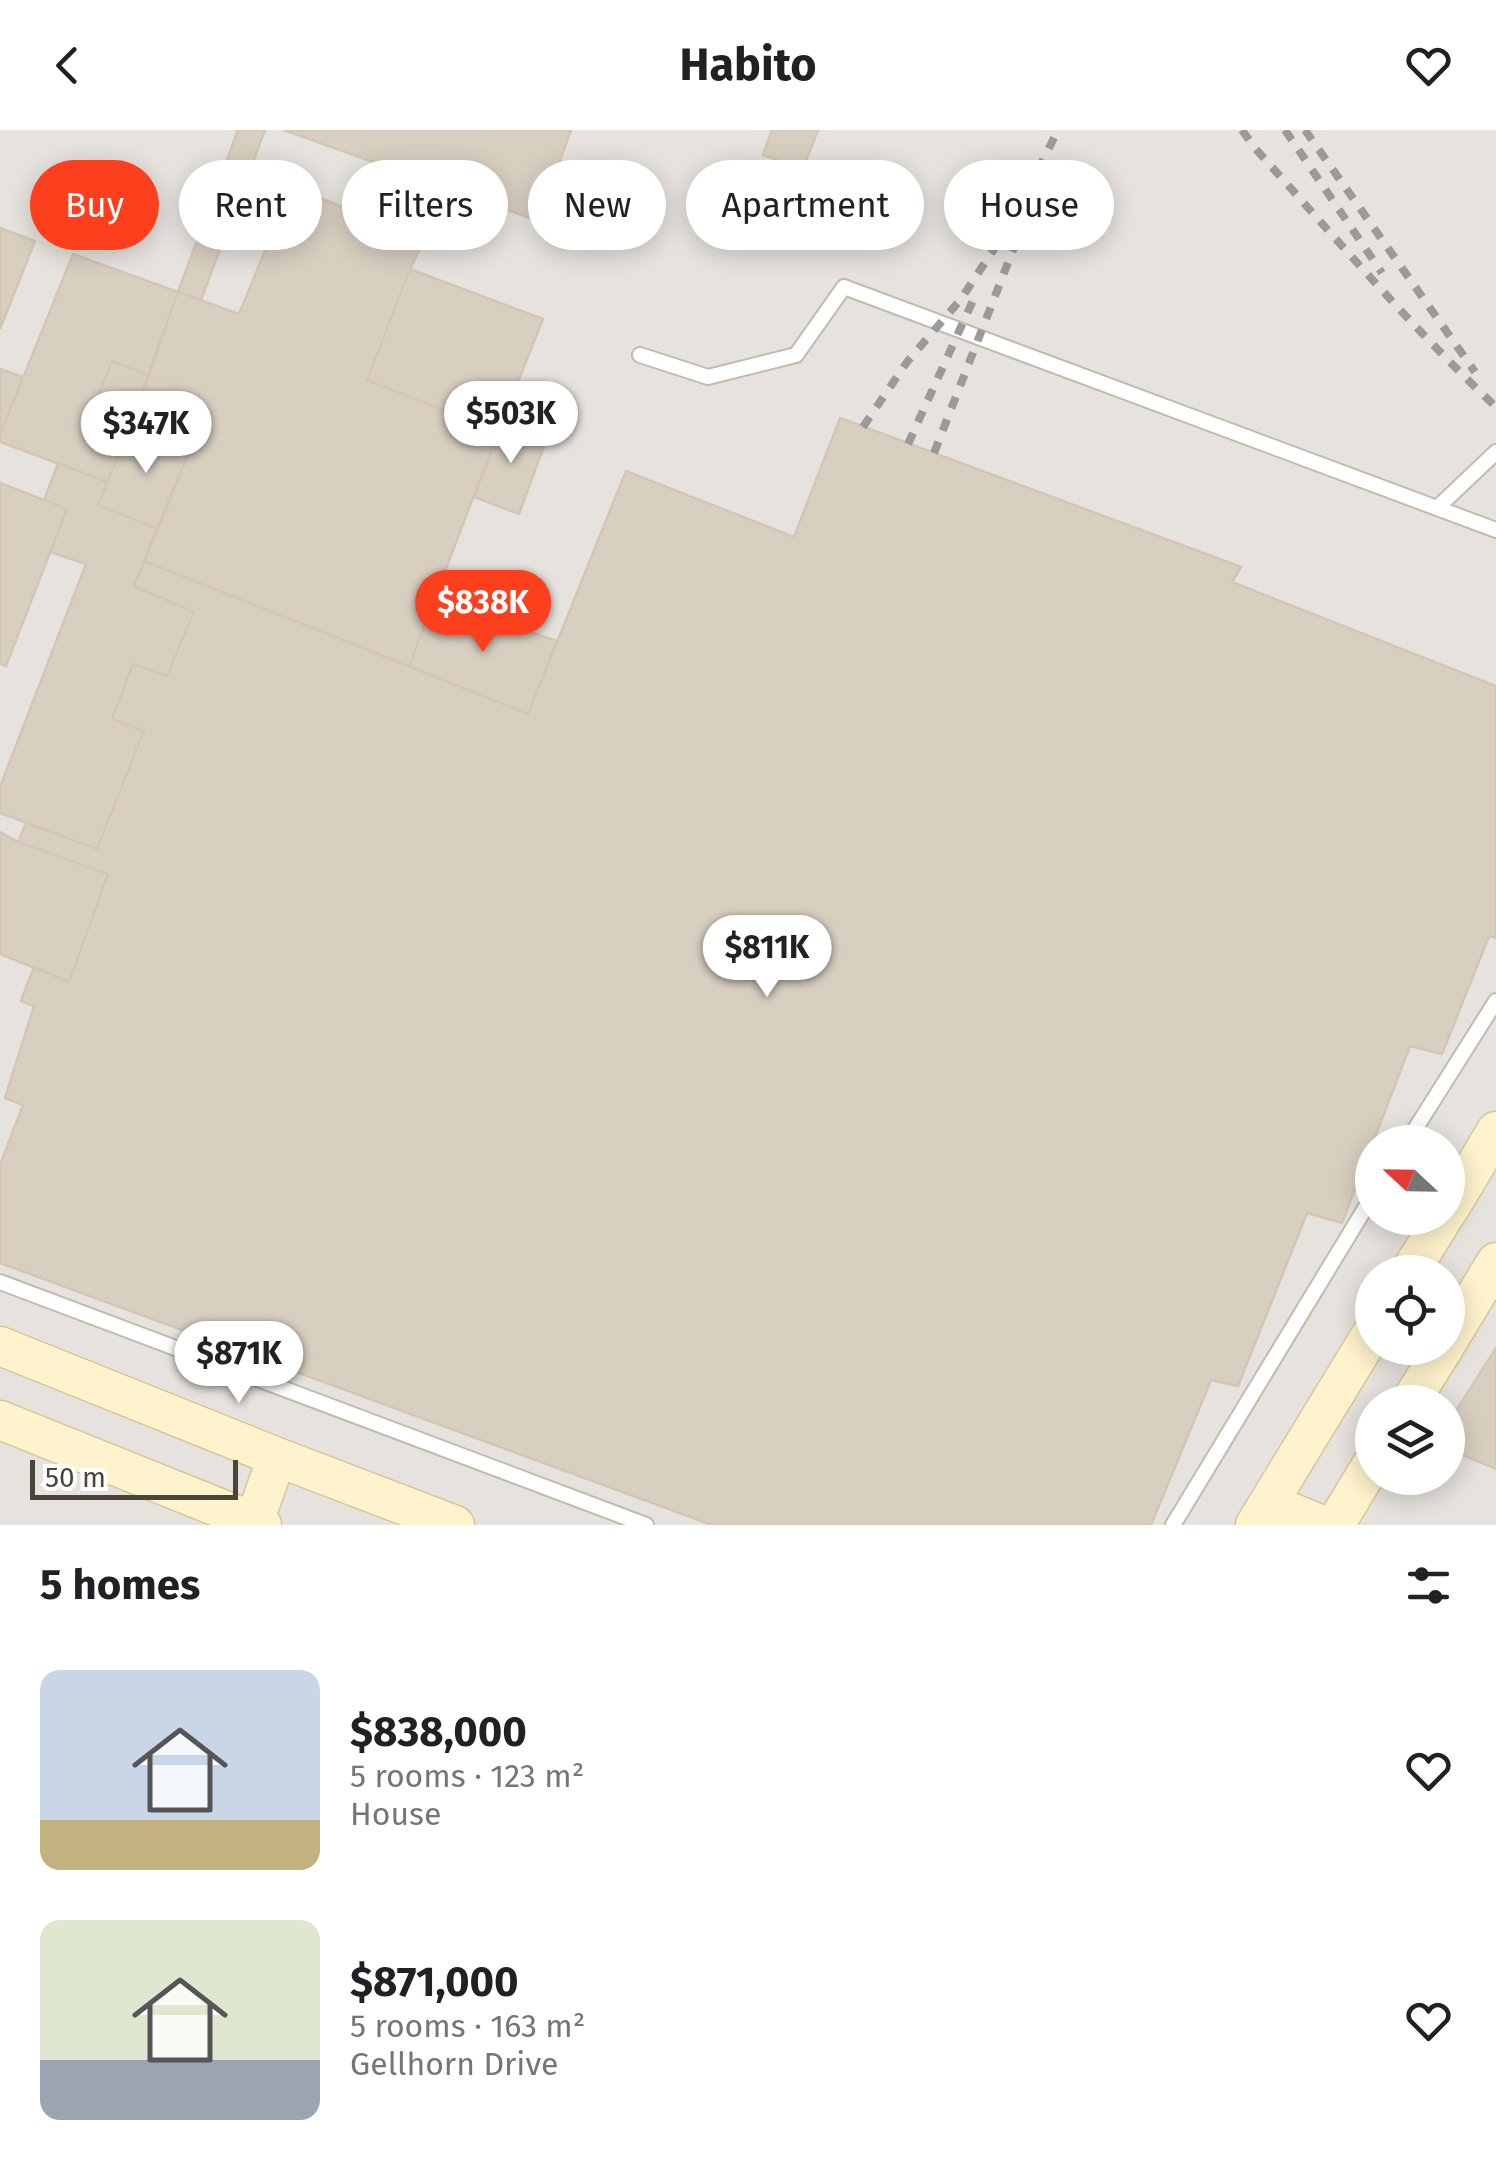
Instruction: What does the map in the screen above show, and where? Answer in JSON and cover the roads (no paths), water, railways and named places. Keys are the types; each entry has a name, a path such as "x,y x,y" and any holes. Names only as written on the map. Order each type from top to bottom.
{"main road":[{"path":"1465,1183 1496,1132"},
{"path":"1465,1313 1496,1262"},
{"path":"0,1346 454,1525"},
{"path":"1322,1525 1262,1514 1355,1361"},
{"path":"0,1420 258,1524 277,1457"},
{"path":"1334,1525 1355,1491"}],"lane":[{"path":"640,355 708,378 796,355 844,288 1496,530"},
{"path":"1438,507 1496,452"},
{"path":"1418,1125 1496,1001"},
{"path":"1173,1525 1355,1225"},
{"path":"0,1282 646,1525"}],"railway":[{"path":"863,427 907,362 961,299 1013,220 1058,130"},
{"path":"1242,130 1372,280 1496,407"},
{"path":"1285,130 1382,273"},
{"path":"1305,130 1475,372"},
{"path":"934,453 1013,250"},
{"path":"908,444 975,296"}]}
